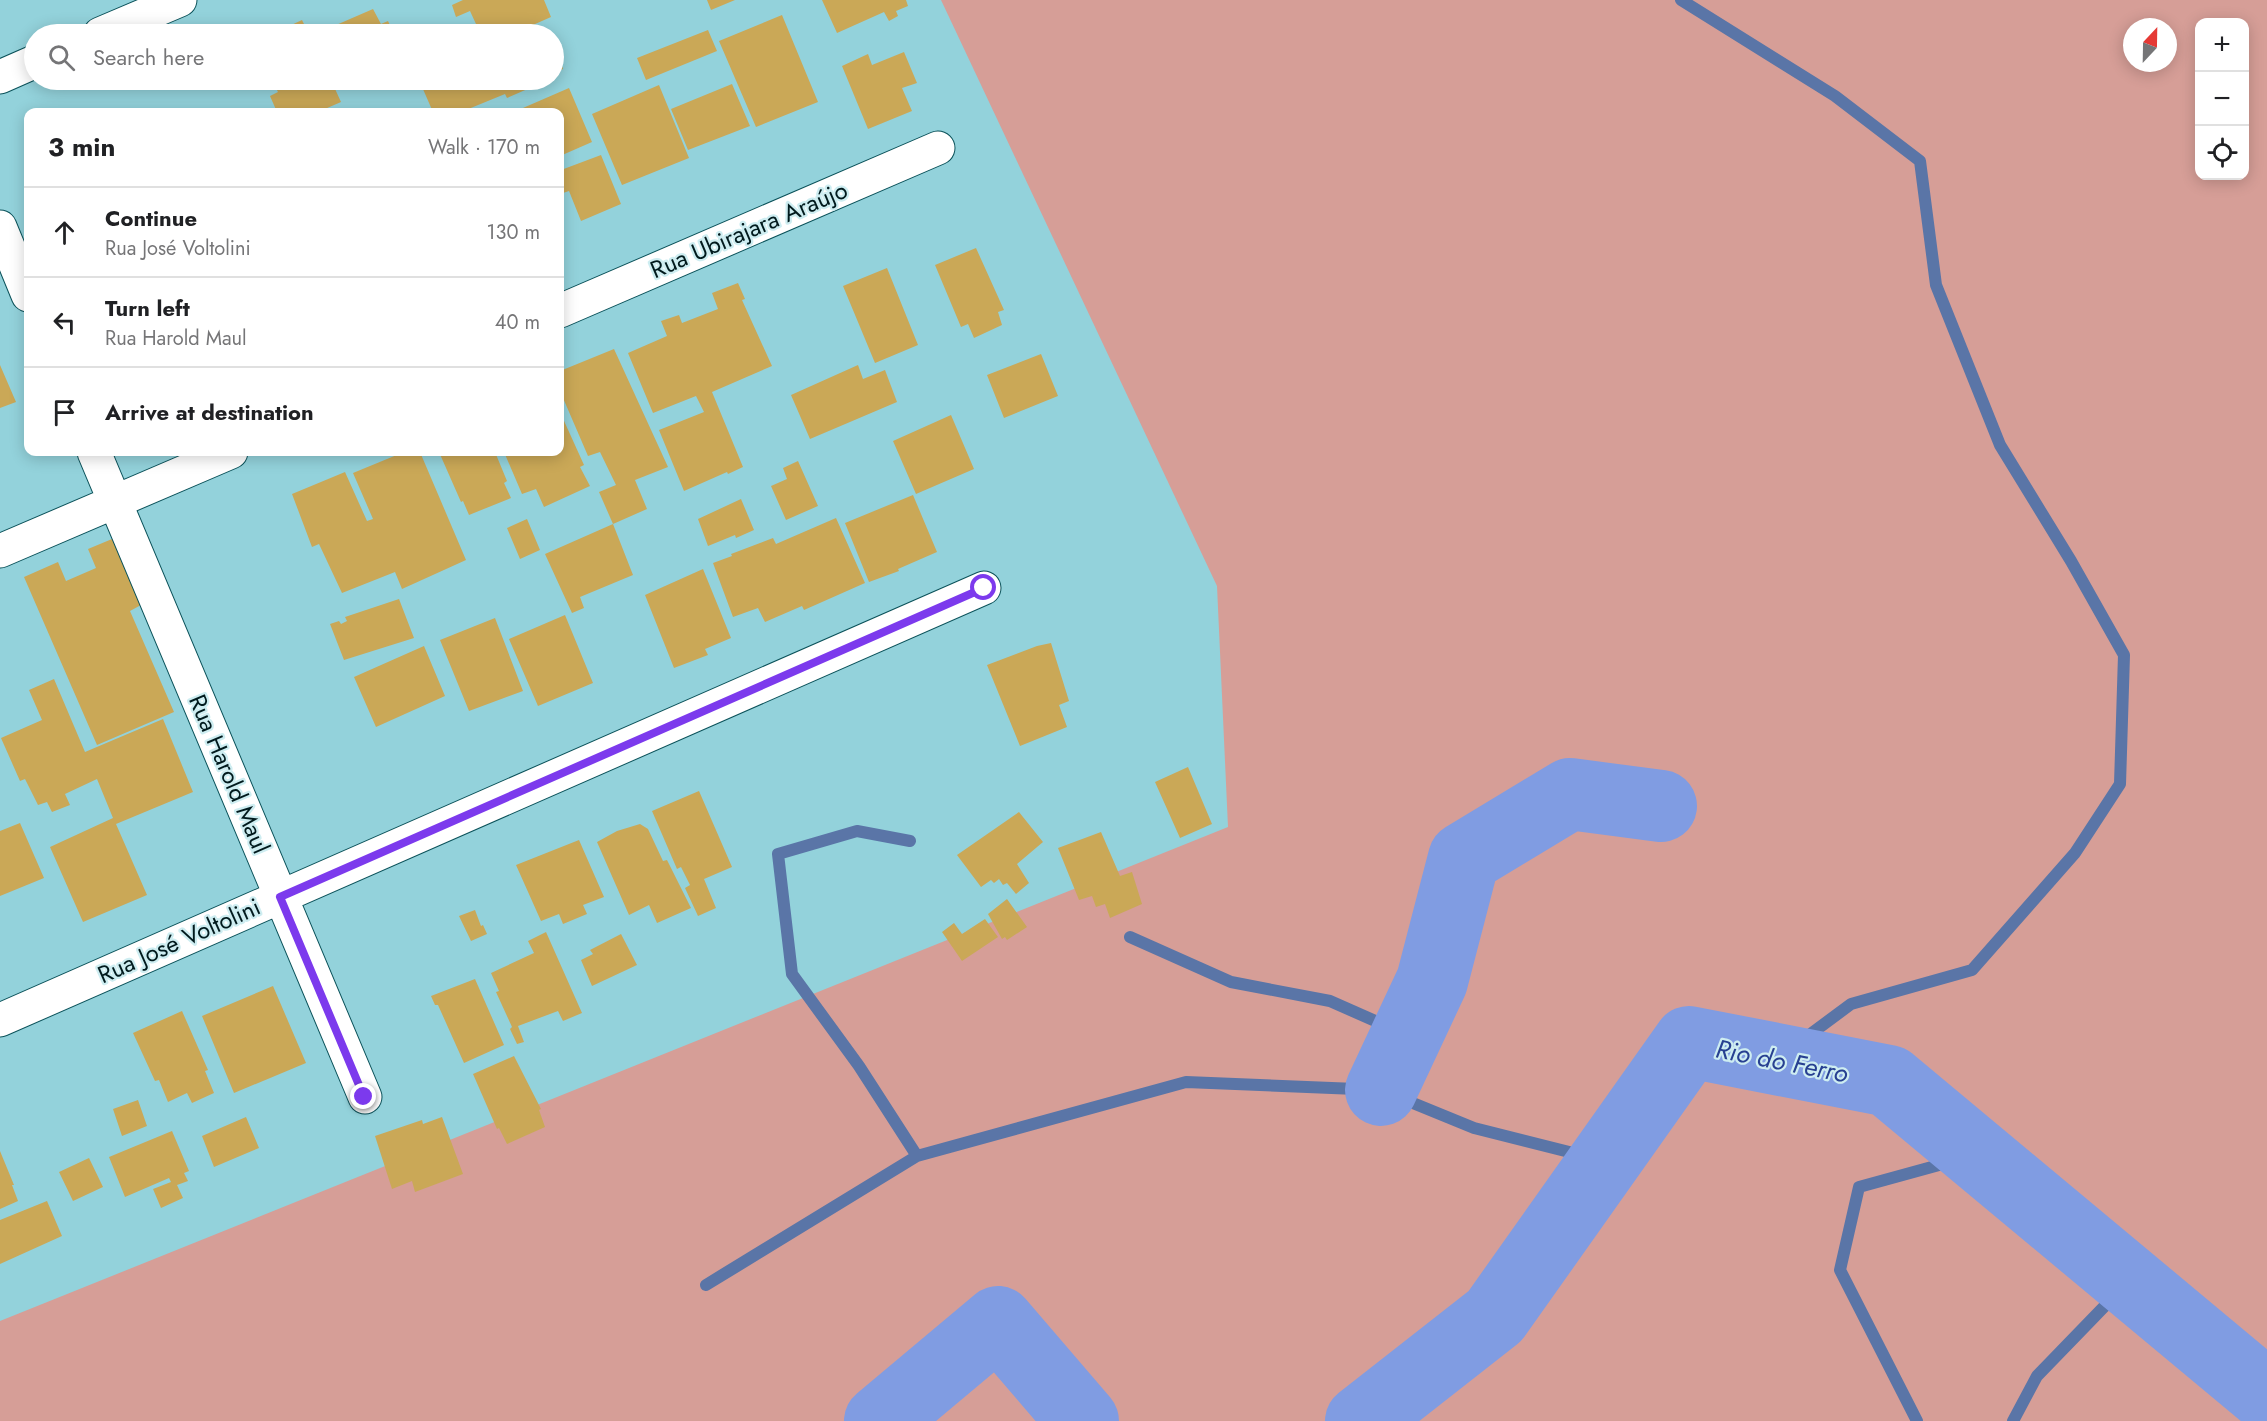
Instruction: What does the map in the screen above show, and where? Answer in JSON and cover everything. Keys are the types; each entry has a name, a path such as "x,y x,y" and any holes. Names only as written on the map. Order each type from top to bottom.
{"street":[{"path":"124,24 180,0"},
{"path":"0,77 24,66"},
{"name":"Rua Ubirajara Araújo","path":"564,309 938,148"},
{"path":"0,227 24,285"},
{"name":"Rua Harold Maul","path":"96,456 364,1097"},
{"path":"0,551 222,456"},
{"name":"Rua José Voltolini","path":"0,1020 984,588"}],"shaded area":[{"path":"941,0 2267,0 2267,1421 0,1421 0,1321 1228,827 1217,586"}],"building":[{"path":"463,0 544,0 551,17 535,24 476,24 470,11 456,17 452,5"},
{"path":"707,0 735,0 711,10"},
{"path":"822,0 906,0 908,6 896,11 898,16 889,21 884,12 837,33"},
{"path":"373,9 381,24 338,24"},
{"path":"782,15 818,102 756,127 719,41"},
{"path":"708,30 717,51 646,80 637,58"},
{"path":"904,52 917,83 902,88 912,111 868,129 842,66 868,54 872,65"},
{"path":"732,84 750,126 688,150 671,109"},
{"path":"659,85 689,158 622,185 592,114"},
{"path":"569,88 592,142 564,154 564,108 523,108"},
{"path":"277,90 336,90 341,102 327,108 275,108 270,96 278,92"},
{"path":"423,90 525,90 507,98 505,94 471,108 431,108"},
{"path":"601,155 621,204 581,221 569,191 564,193 564,169"},
{"path":"976,248 1004,310 998,312 1002,325 974,338 968,324 961,327 935,265"},
{"path":"887,268 918,345 875,363 843,286"},
{"path":"738,283 745,299 742,300 772,366 712,392 743,467 684,491 659,430 704,412 696,396 653,413 628,353 667,336 661,321 679,315 682,323 718,309 712,293"},
{"path":"614,349 668,467 635,480 647,509 613,524 599,492 616,485 600,452 588,456 564,400 564,369"},
{"path":"1041,354 1058,396 1004,418 987,375"},
{"path":"0,365 16,402 0,408"},
{"path":"858,365 863,379 885,370 897,402 810,439 791,395"},
{"path":"951,415 974,469 916,494 893,441"},
{"path":"564,421 584,465 580,467 590,486 544,507 536,489 522,494 506,456 564,456"},
{"path":"394,456 422,456 466,560 402,589 395,572 342,593 319,544 312,547 292,494 345,472 367,521 373,519 353,473"},
{"path":"441,456 497,456 511,498 469,515 463,501 461,502"},
{"path":"798,461 818,506 786,520 771,486 787,479 783,468"},
{"path":"913,495 937,552 898,569 899,571 869,582 845,523"},
{"path":"741,499 754,530 708,546 698,519"},
{"path":"836,518 865,583 804,610 802,606 765,622 758,608 733,617 713,563 773,538 776,544"},
{"path":"527,519 540,550 520,559 507,528"},
{"path":"613,524 633,575 580,597 584,608 572,613 545,554"},
{"path":"112,539 141,605 130,611 174,712 97,745 24,577 58,562 66,581 96,568 88,549"},
{"path":"703,569 731,638 705,649 708,655 674,668 645,595"},
{"path":"399,599 414,638 344,660 330,624 339,621 341,624 347,621 345,617"},
{"path":"565,615 593,683 538,706 509,639"},
{"path":"495,618 523,691 469,711 440,640"},
{"path":"1051,643 1069,701 1059,705 1067,727 1020,746 987,665"},
{"path":"424,646 445,696 376,727 354,677"},
{"path":"54,679 85,752 163,719 193,792 116,824 147,895 83,922 50,847 113,818 97,779 65,794 70,805 52,812 47,802 38,805 25,779 20,781 1,738 42,720 29,690"},
{"path":"1188,767 1212,824 1180,838 1155,782"},
{"path":"699,791 732,867 704,879 716,908 698,916 685,888 690,885 681,867 677,869 652,811"},
{"path":"1019,812 1043,842 1017,864 1029,883 1016,894 1007,883 1003,885 999,879 994,883 991,880 981,887 957,855"},
{"path":"20,823 44,878 0,896 0,831"},
{"path":"640,824 648,829 663,861 667,860 691,908 657,923 649,905 629,915 597,842 617,831"},
{"path":"1101,832 1120,876 1132,872 1142,904 1110,918 1105,904 1096,907 1092,896 1079,900 1058,848"},
{"path":"579,840 604,897 583,905 587,914 563,924 559,914 541,921 516,865"},
{"path":"1007,899 1027,927 1007,940 1005,937 1002,939 988,914"},
{"path":"475,910 487,934 471,941 459,916"},
{"path":"985,919 998,937 962,961 942,932 954,923 962,934"},
{"path":"546,932 582,1013 563,1021 558,1011 518,1026 524,1042 517,1044 496,992 499,991 491,973 534,953 528,941"},
{"path":"621,934 637,965 592,986 581,960 593,954 590,950"},
{"path":"475,979 504,1045 464,1063 438,1005 435,1005 431,996"},
{"path":"273,986 306,1063 234,1093 202,1016"},
{"path":"182,1011 208,1070 205,1071 214,1093 192,1103 187,1093 168,1102 159,1080 155,1081 133,1033"},
{"path":"514,1056 541,1109 539,1110 545,1127 507,1144 499,1128 497,1129 473,1074"},
{"path":"138,1100 147,1126 122,1136 113,1109"},
{"path":"246,1117 259,1148 214,1167 202,1136"},
{"path":"442,1117 463,1174 415,1192 412,1181 392,1189 375,1136 422,1120 423,1124"},
{"path":"172,1131 189,1171 184,1173 188,1181 177,1185 183,1198 161,1208 153,1189 171,1182 169,1178 125,1197 109,1157"},
{"path":"0,1151 18,1201 0,1209"},
{"path":"89,1158 103,1187 73,1201 59,1172"},
{"path":"47,1201 62,1236 0,1264 0,1220"}],"waterway":[{"path":"1681,0 1835,96 1920,161 1936,285 2000,445 2071,561 2124,655 2120,784 2075,853 1972,970 1851,1004 1777,1059"},
{"path":"1381,1090 1432,981 1464,858 1570,794 1661,806"},
{"path":"910,841 857,831 778,854 792,974 859,1066 917,1156"},
{"path":"1130,937 1231,982 1330,1001 1407,1035"},
{"name":"Rio do Ferro","path":"1361,1421 1495,1316 1689,1042 1889,1081 2267,1396"},
{"path":"706,1285 917,1156 1186,1082 1381,1090 1474,1128 1605,1161"},
{"path":"1917,1421 1840,1270 1859,1187 1950,1162 1981,1158"},
{"path":"2013,1421 2037,1376 2129,1281"},
{"name":"Rio do Ferro","path":"880,1421 998,1322 1083,1421"},
{"path":"2235,1370 2267,1359"}],"route":[{"path":"364,1097 280,897 984,588"}]}
